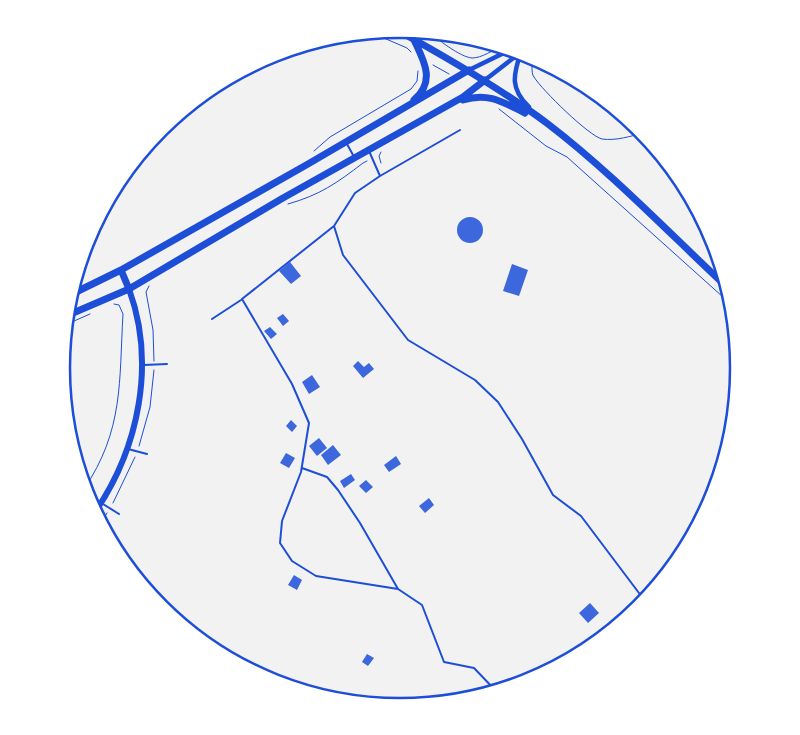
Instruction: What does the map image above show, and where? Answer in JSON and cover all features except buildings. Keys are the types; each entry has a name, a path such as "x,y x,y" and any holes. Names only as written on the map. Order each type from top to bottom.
{"main road":[{"path":"411,38 485,80 546,123 596,164 718,278"},
{"path":"401,111 420,94 425,83 427,71 425,63 414,40"},
{"path":"79,291 121,270 346,143 469,70"},
{"path":"75,312 129,289 368,149 452,103 485,80"},
{"path":"452,103 480,96 492,98 546,123"},
{"path":"101,503 128,449 140,397 142,365 141,328 121,270"}],"street":[{"path":"469,70 502,54"},
{"path":"485,80 514,58"},
{"path":"519,60 514,78 516,88 523,101 546,123"}],"lane":[{"path":"212,319 242,299 334,226 355,192 460,130"},
{"path":"346,143 354,158"},
{"path":"368,149 380,176"},
{"path":"334,226 343,255 408,340 474,380 498,402 553,495 581,516 640,594"},
{"path":"242,299 292,384 309,423 302,468 282,521 280,543 292,561 316,576 398,589 422,605 444,662 474,668 490,685"},
{"path":"142,365 167,364"},
{"path":"128,449 147,454"},
{"path":"302,468 327,477 338,490 360,523 398,589"},
{"path":"101,503 119,514"}],"path":[{"path":"384,38 407,48 415,56"},
{"path":"440,40 464,56 472,58 492,51"},
{"path":"310,155 330,137 411,90 417,81 419,64"},
{"path":"432,64 449,74"},
{"path":"532,66 534,77 551,97 582,126 600,139 616,140 635,136"},
{"path":"497,107 546,146 567,157 722,297"},
{"path":"381,163 379,156 382,151"},
{"path":"287,205 310,198 340,181 363,162 368,161"},
{"path":"105,516 131,467 150,407 154,364 153,330 146,292 148,286"},
{"path":"90,479 110,439 119,397 123,314 119,306 111,304"},
{"path":"73,322 96,312"}]}
